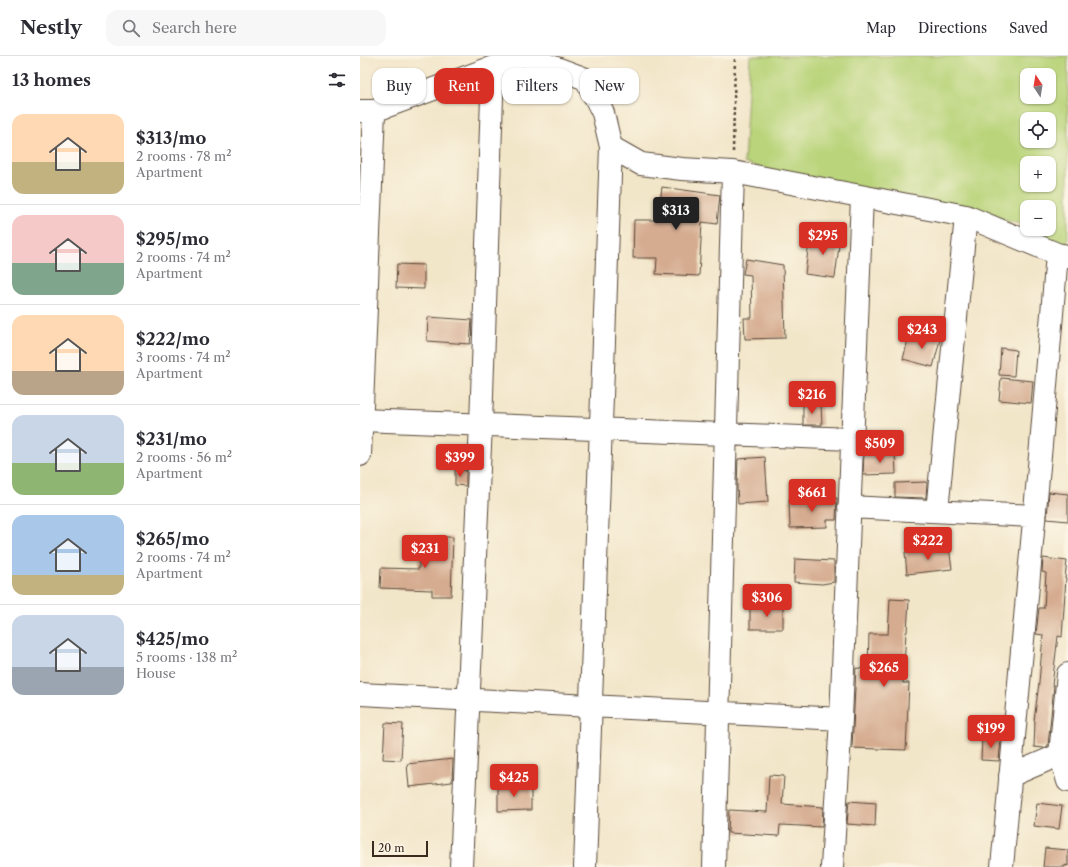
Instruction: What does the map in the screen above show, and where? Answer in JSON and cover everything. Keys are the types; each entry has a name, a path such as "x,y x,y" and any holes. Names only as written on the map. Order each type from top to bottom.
{"street":[{"path":"360,455 362,420 367,111 524,56 586,79 603,112 611,147 585,867"},
{"path":"461,867 481,424 493,67"},
{"path":"611,147 641,164 682,169 733,172 966,216 1062,255 1034,516 1002,867"},
{"path":"714,867 733,172"},
{"path":"832,867 841,719 862,197"},
{"path":"937,511 966,216"},
{"path":"362,420 852,439"},
{"path":"849,507 1034,516"},
{"path":"1068,674 1064,753 1068,781"},
{"path":"360,694 841,719"},
{"path":"1010,776 1064,753"}],"path":[{"path":"733,172 736,56"}],"green space":[{"path":"750,56 1068,56 1068,249 1058,249 1039,236 1056,236 1056,200 1020,200 1020,224 783,174 744,163"}],"building":[{"path":"662,187 720,195 717,224 702,222 699,276 656,274 657,258 633,258 634,220 658,220"},
{"path":"810,234 840,237 835,278 805,274"},
{"path":"746,259 783,265 785,338 745,339 744,318 752,318 751,275 743,274"},
{"path":"397,264 424,265 424,289 396,288"},
{"path":"428,317 472,320 470,344 427,341"},
{"path":"910,332 940,340 933,367 903,359"},
{"path":"1001,348 1016,350 1014,376 999,375"},
{"path":"1001,378 1033,381 1031,403 999,400"},
{"path":"803,405 821,405 822,425 803,425"},
{"path":"895,453 896,474 863,475 864,454"},
{"path":"765,457 768,502 738,504 738,459"},
{"path":"455,469 466,470 466,486 455,485"},
{"path":"927,482 926,498 895,497 895,483"},
{"path":"1049,492 1068,494 1068,521 1047,519"},
{"path":"837,498 836,520 827,520 827,527 790,528 789,500"},
{"path":"419,537 453,537 451,596 432,596 432,590 380,588 381,568 419,569"},
{"path":"949,547 952,569 907,574 905,552"},
{"path":"1043,558 1067,561 1062,637 1058,636 1052,685 1054,685 1048,746 1044,748 1034,747 1034,721 1043,635 1036,634 1039,608 1044,608 1046,573 1042,572"},
{"path":"795,559 834,561 834,582 822,584 794,582"},
{"path":"890,599 909,600 903,683 909,683 906,750 852,748 856,668 868,669 869,634 888,634"},
{"path":"783,606 783,629 750,629 750,607"},
{"path":"385,723 403,724 401,760 383,759"},
{"path":"982,738 1001,738 999,761 981,760"},
{"path":"453,759 452,782 409,787 407,764"},
{"path":"769,775 784,776 782,804 823,807 822,827 780,825 779,836 728,833 729,810 767,812"},
{"path":"498,785 531,785 531,810 498,811"},
{"path":"849,801 876,803 875,826 847,824"},
{"path":"1037,803 1062,806 1059,829 1034,826"},
{"path":"1045,848 1068,850 1068,866 1043,867"}]}
